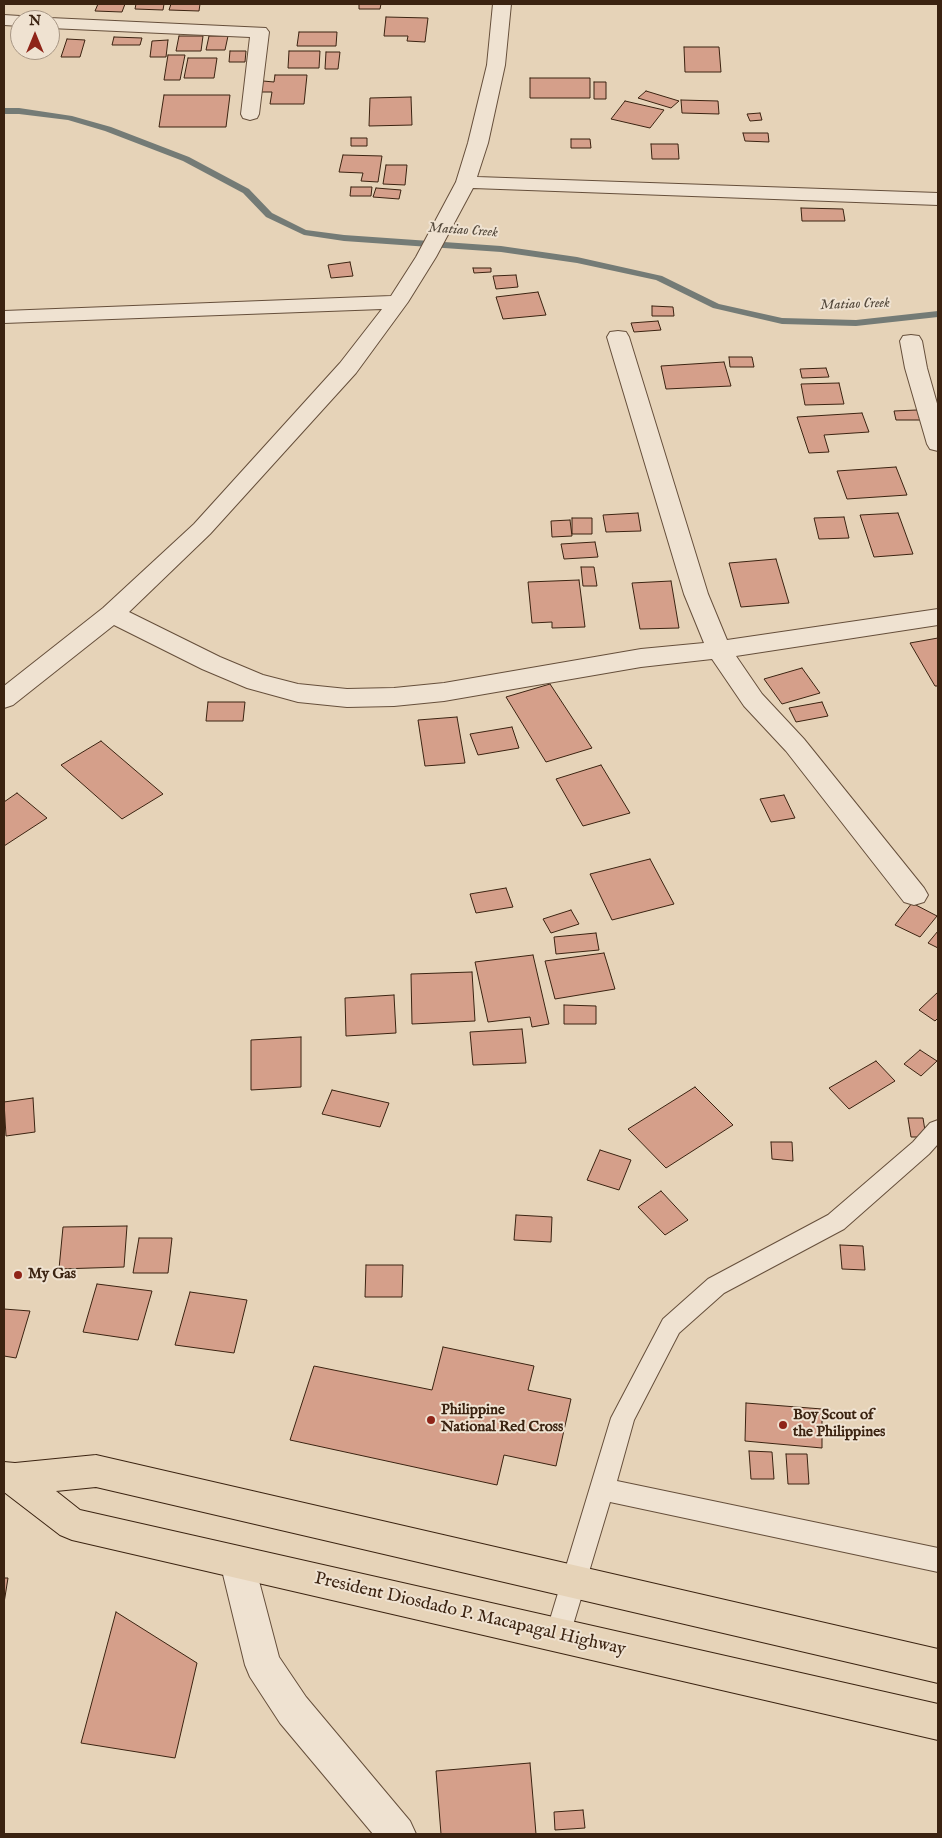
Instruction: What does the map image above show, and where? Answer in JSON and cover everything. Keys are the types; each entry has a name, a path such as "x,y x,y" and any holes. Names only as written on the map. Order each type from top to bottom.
{"highway":[{"name":"President Diosdado P. Macapagal Highway","path":"9,1478 96,1471 938,1666"},
{"name":"President Diosdado P. Macapagal Highway","path":"9,1478 72,1524 938,1722"}],"street":[{"path":"4,699 112,614 202,529 348,368 398,302 426,257 466,182 478,143 492,80 500,32 502,4"},
{"path":"60,24 260,32 250,114"},
{"path":"466,182 938,199"},
{"path":"4,317 398,302"},
{"path":"618,337 650,436 696,594 719,650 753,700 795,745 914,895"},
{"path":"911,341 916,368 938,444"},
{"path":"112,614 211,663 256,682 298,693 347,698 394,697 444,692 641,658 719,650 938,617"},
{"path":"237,1562 263,1665 293,1710 397,1834"}],"lane":[{"path":"558,1636 623,1418 671,1326 716,1286 836,1222 921,1148 938,1129"},
{"path":"602,1489 938,1560"}],"building":[{"path":"98,4 125,4 122,12 95,11"},
{"path":"136,4 164,4 163,10 135,9"},
{"path":"171,4 200,4 199,11 169,10"},
{"path":"359,4 381,4 380,9 359,9"},
{"path":"386,17 428,18 425,42 407,41 408,36 384,36"},
{"path":"299,32 337,32 336,46 297,46"},
{"path":"179,36 203,36 201,51 176,51"},
{"path":"209,36 228,36 225,50 206,50"},
{"path":"114,37 142,38 140,45 112,45"},
{"path":"67,39 85,40 80,57 61,57"},
{"path":"168,40 166,57 150,57 152,41"},
{"path":"684,47 719,47 721,72 685,72"},
{"path":"230,51 246,51 245,62 229,62"},
{"path":"289,51 320,51 319,68 288,68"},
{"path":"326,52 340,52 338,69 325,69"},
{"path":"168,55 185,55 180,80 164,80"},
{"path":"188,58 217,58 214,78 184,78"},
{"path":"275,75 307,75 304,104 270,104 272,92 261,92 263,81 274,82"},
{"path":"530,78 590,78 590,98 530,98"},
{"path":"594,82 606,82 606,99 594,99"},
{"path":"646,91 679,101 671,108 638,98"},
{"path":"164,95 230,95 226,127 159,127"},
{"path":"411,97 412,125 369,126 370,98"},
{"path":"681,100 718,101 719,114 682,113"},
{"path":"625,101 664,110 650,128 611,119"},
{"path":"760,113 762,120 750,121 747,114"},
{"path":"743,133 768,133 769,142 745,141"},
{"path":"351,138 367,138 367,146 351,146"},
{"path":"571,139 590,139 591,148 571,148"},
{"path":"651,144 678,144 679,159 652,159"},
{"path":"343,155 382,156 378,182 361,181 363,173 339,172"},
{"path":"386,165 407,165 405,185 383,184"},
{"path":"351,187 372,187 371,196 350,196"},
{"path":"376,188 401,190 399,199 373,197"},
{"path":"801,208 843,209 845,221 802,221"},
{"path":"350,262 353,276 331,278 328,265"},
{"path":"473,268 491,268 491,272 474,273"},
{"path":"516,275 518,287 496,289 493,276"},
{"path":"538,292 546,315 503,319 496,297"},
{"path":"652,306 673,307 674,316 652,316"},
{"path":"658,321 661,330 634,332 631,323"},
{"path":"729,357 752,357 754,367 730,367"},
{"path":"724,362 731,386 666,389 661,366"},
{"path":"826,368 829,377 802,378 800,369"},
{"path":"839,383 844,404 805,405 801,384"},
{"path":"917,410 920,420 896,420 894,411"},
{"path":"862,413 869,432 824,435 829,452 809,453 797,417"},
{"path":"896,467 907,495 847,499 837,471"},
{"path":"638,513 641,531 606,532 603,515"},
{"path":"898,513 913,554 874,557 860,515"},
{"path":"844,517 849,538 819,539 814,518"},
{"path":"572,518 592,518 592,534 572,534"},
{"path":"570,520 572,536 552,537 551,521"},
{"path":"595,542 598,557 564,559 561,544"},
{"path":"776,559 789,603 741,607 729,563"},
{"path":"581,567 594,567 597,586 583,586"},
{"path":"579,580 585,627 552,628 552,622 532,623 528,582"},
{"path":"671,581 679,628 640,629 632,583"},
{"path":"938,638 938,686 935,686 910,643"},
{"path":"802,668 820,693 782,704 764,679"},
{"path":"550,684 592,748 546,762 506,697"},
{"path":"208,702 245,702 243,721 206,721"},
{"path":"822,702 828,716 796,722 789,708"},
{"path":"457,717 465,763 425,766 418,720"},
{"path":"512,727 519,748 478,755 470,734"},
{"path":"101,741 163,794 122,819 61,765"},
{"path":"601,765 630,813 583,826 556,779"},
{"path":"17,793 47,818 4,846 4,802"},
{"path":"784,795 795,818 771,822 760,799"},
{"path":"650,859 674,904 612,920 590,874"},
{"path":"506,888 513,907 476,913 470,894"},
{"path":"912,903 937,916 920,937 895,925"},
{"path":"571,910 579,924 551,933 543,919"},
{"path":"938,931 938,948 928,943"},
{"path":"596,933 599,950 556,954 554,937"},
{"path":"604,953 615,989 555,999 545,961"},
{"path":"533,955 549,1024 532,1027 530,1017 488,1022 475,962"},
{"path":"472,972 475,1021 412,1024 411,974"},
{"path":"938,992 938,1018 935,1021 919,1010"},
{"path":"394,995 396,1033 346,1036 345,998"},
{"path":"564,1005 596,1006 596,1024 564,1024"},
{"path":"522,1029 526,1063 473,1065 470,1032"},
{"path":"301,1037 301,1087 251,1090 251,1040"},
{"path":"920,1050 937,1061 921,1076 904,1064"},
{"path":"876,1061 895,1081 849,1109 829,1088"},
{"path":"695,1087 733,1125 666,1168 628,1129"},
{"path":"332,1090 389,1103 380,1127 322,1114"},
{"path":"33,1098 35,1132 6,1136 4,1102"},
{"path":"908,1118 923,1118 926,1137 911,1137"},
{"path":"771,1142 792,1142 793,1161 772,1159"},
{"path":"600,1150 631,1160 619,1190 587,1180"},
{"path":"661,1191 688,1220 665,1235 638,1207"},
{"path":"516,1215 552,1217 551,1242 514,1240"},
{"path":"127,1226 124,1267 59,1269 63,1227"},
{"path":"139,1238 172,1238 168,1273 133,1273"},
{"path":"840,1245 863,1246 865,1270 842,1269"},
{"path":"366,1265 403,1265 402,1297 365,1297"},
{"path":"97,1284 152,1291 138,1340 83,1332"},
{"path":"190,1292 247,1300 234,1353 175,1345"},
{"path":"4,1309 30,1311 16,1358 4,1356"},
{"name":"Philippine National Red Cross","path":"443,1347 534,1366 528,1390 571,1399 556,1466 504,1455 497,1485 290,1440 314,1366 432,1390"},
{"name":"Boy Scout of the Philippines","path":"746,1403 822,1409 822,1448 745,1441"},
{"path":"749,1451 772,1452 774,1479 751,1479"},
{"path":"786,1454 807,1454 809,1484 788,1484"},
{"path":"4,1578 8,1578 4,1603"},
{"path":"116,1612 197,1663 175,1758 81,1743"},
{"path":"530,1763 536,1834 441,1834 436,1771"},
{"path":"583,1810 585,1828 555,1830 554,1812"}],"waterway":[{"name":"Matiao Creek","path":"4,111 19,111 69,118 108,129 186,159 246,191 269,215 304,232 344,238 501,249 577,260 659,278 716,306 782,321 856,323 938,314"}],"place":[{"name":"My Gas","path":"18,1275"},
{"name":"Philippine National Red Cross","path":"431,1420"},
{"name":"Boy Scout of the Philippines","path":"783,1425"}]}
